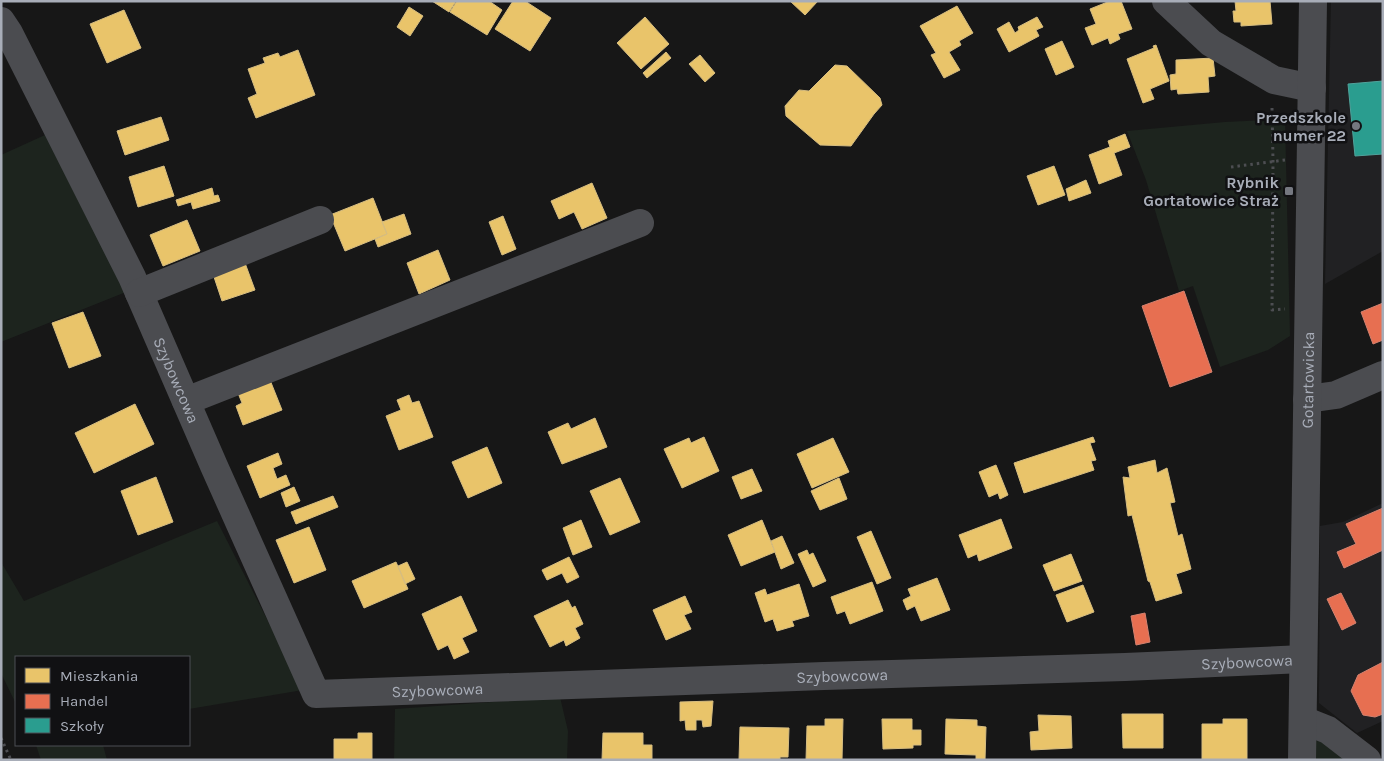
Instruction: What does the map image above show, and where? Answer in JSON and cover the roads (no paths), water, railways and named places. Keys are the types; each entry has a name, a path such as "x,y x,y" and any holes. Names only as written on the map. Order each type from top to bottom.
{"street":[{"path":"1166,1 1211,43 1274,80 1312,88"},
{"name":"Gotartowicka","path":"1302,760 1313,1"},
{"name":"Szybowcowa","path":"1,21 10,34 139,293 316,694 1125,667 1303,659"},
{"path":"139,293 320,220"},
{"path":"186,401 640,223"},
{"path":"1307,399 1336,396 1383,375"},
{"path":"1303,720 1328,730 1363,758"}],"place":[{"name":"Przedszkole numer 22","path":"1356,126"},
{"name":"Rybnik Gortatowice Straż","path":"1289,191"}]}
